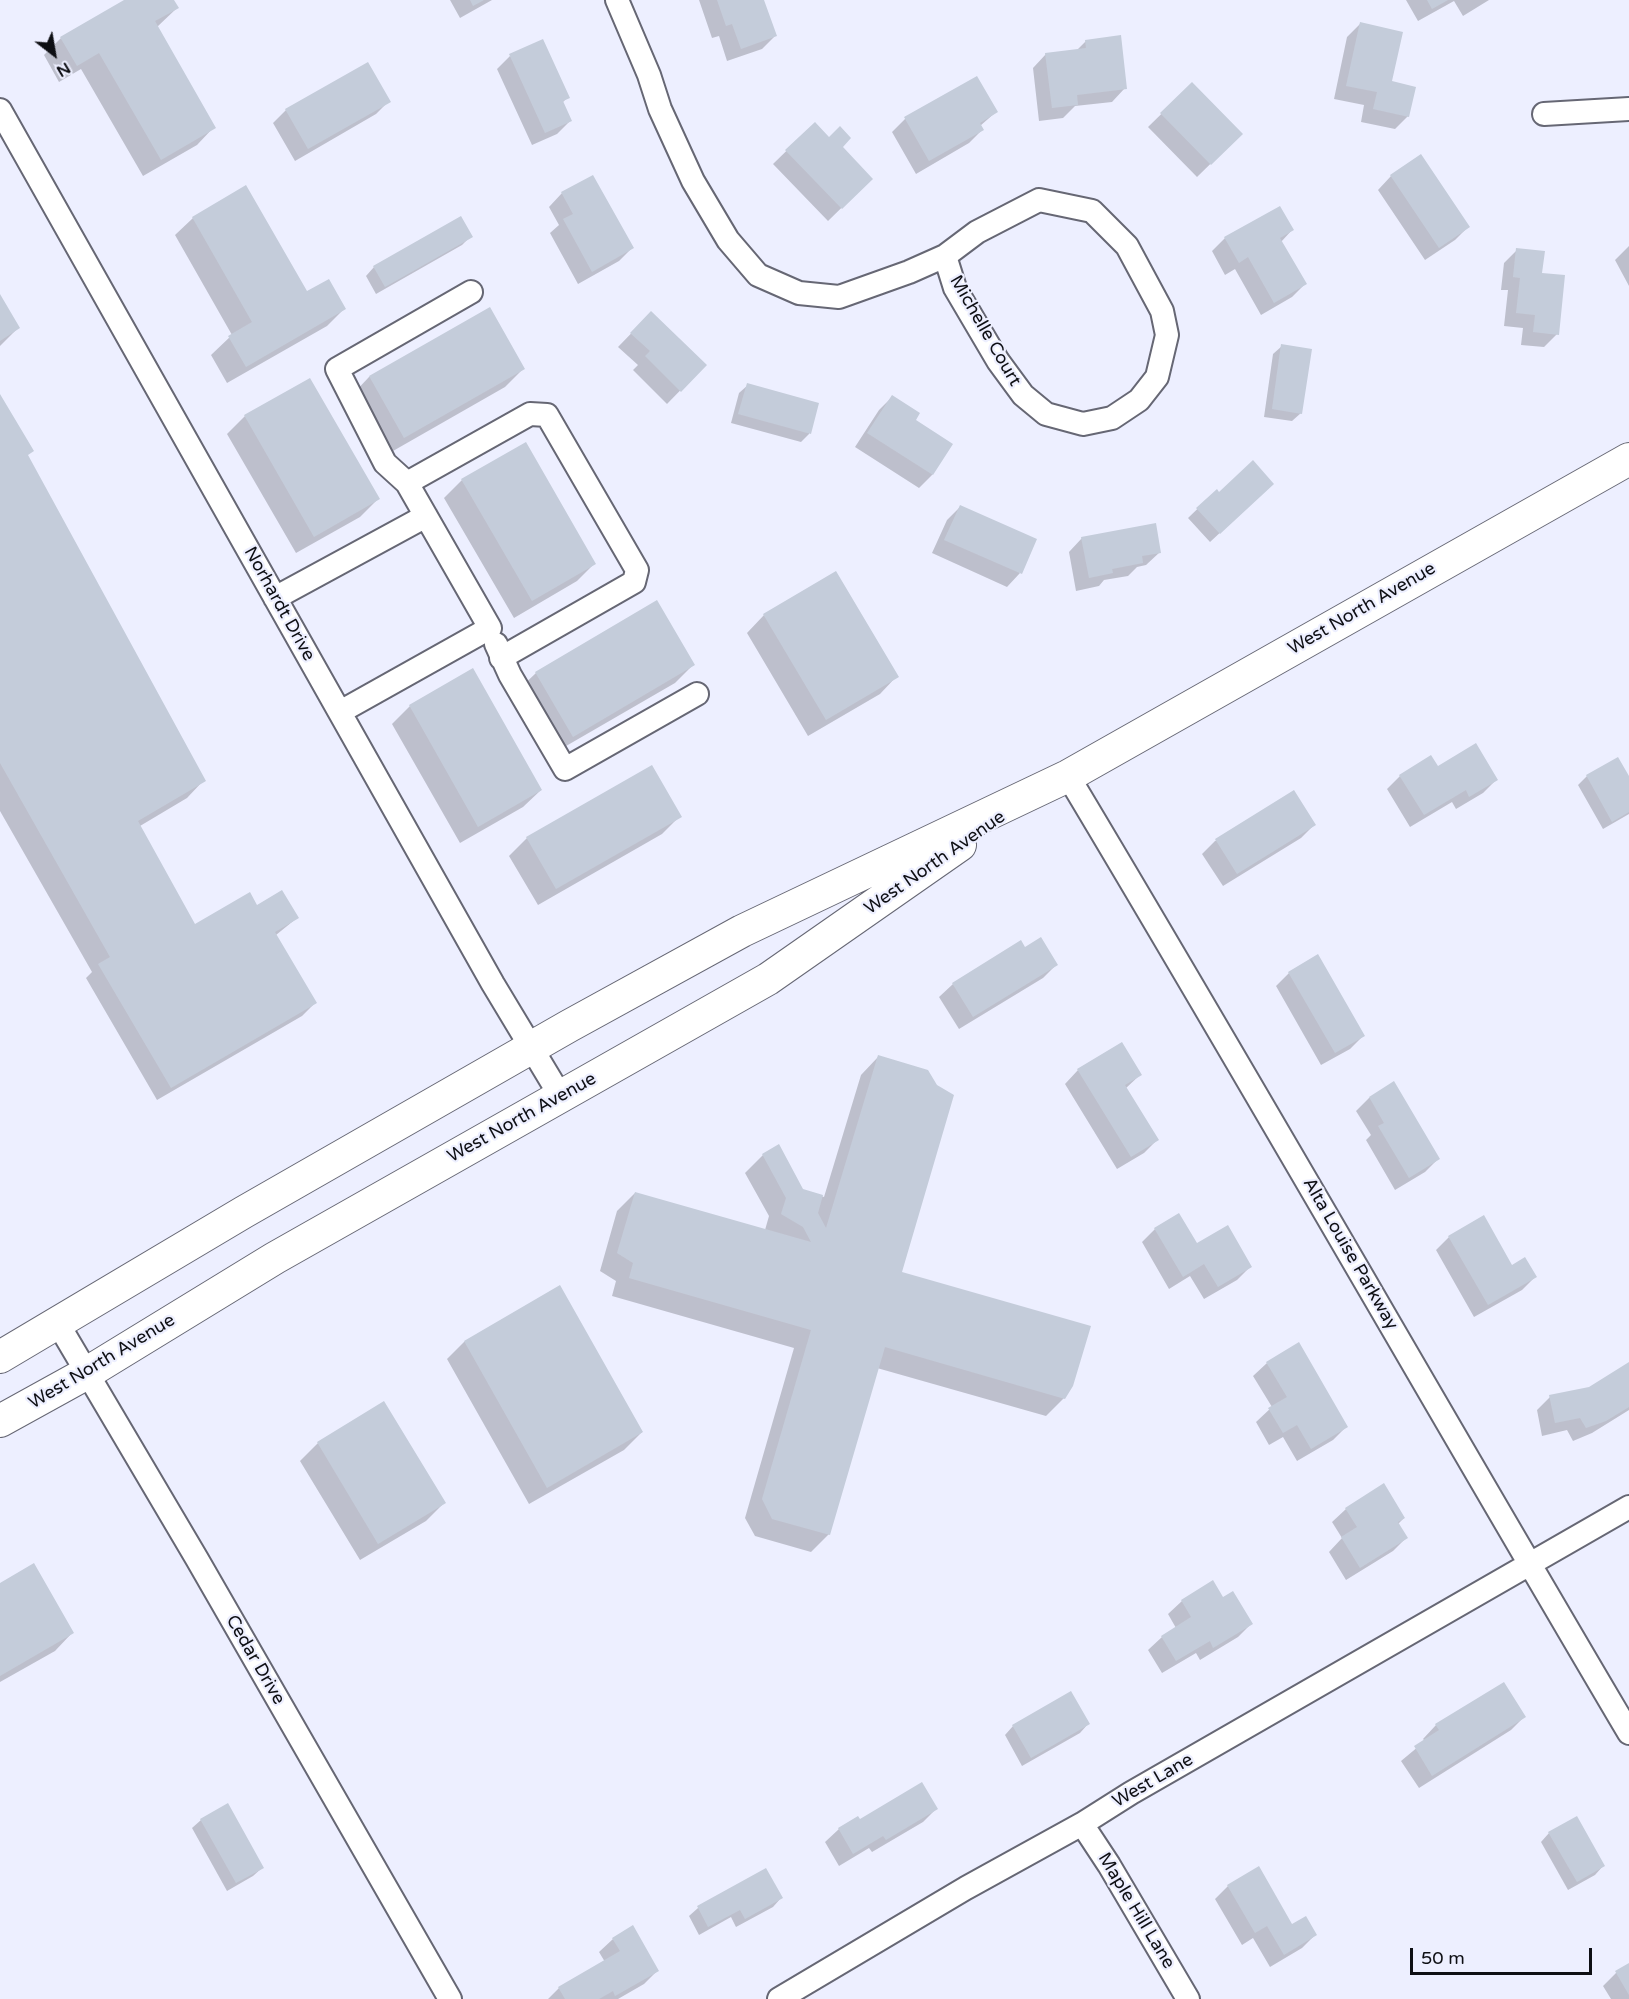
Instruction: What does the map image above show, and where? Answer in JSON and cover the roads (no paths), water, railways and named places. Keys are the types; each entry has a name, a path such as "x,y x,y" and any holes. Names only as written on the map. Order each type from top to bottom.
{"main road":[{"name":"West North Avenue","path":"0,1357 531,1047 742,931 1068,776 1629,459"},
{"name":"West North Avenue","path":"0,1421 87,1373 275,1258 768,979 1032,795"}],"street":[{"name":"Michelle Court","path":"617,0 649,75 660,109 693,181 728,240 758,274 799,293 839,297 945,256 977,232 1040,200 1092,211 1126,246 1162,311 1167,335 1157,376 1139,400 1112,418 1083,423 1046,414 1023,395 998,361 969,308 955,288 945,256"},
{"path":"1544,114 1629,109"},
{"name":"Norhardt Drive","path":"0,110 275,598 561,1096"},
{"path":"471,292 336,369 385,463 407,483 490,628 501,658 565,769 698,694"},
{"path":"407,483 530,414 547,416 637,570 633,582 501,658"},
{"path":"275,598 426,516"},
{"path":"340,712 490,628"},
{"name":"Alta Louise Parkway","path":"1068,776 1220,1030 1528,1566 1629,1733"},
{"name":"Cedar Drive","path":"57,1322 197,1559 450,1999"},
{"name":"West Lane","path":"779,1999 966,1888 1082,1824 1131,1793 1629,1507"},
{"name":"Maple Hill Lane","path":"1082,1824 1110,1865 1188,1999"}]}
